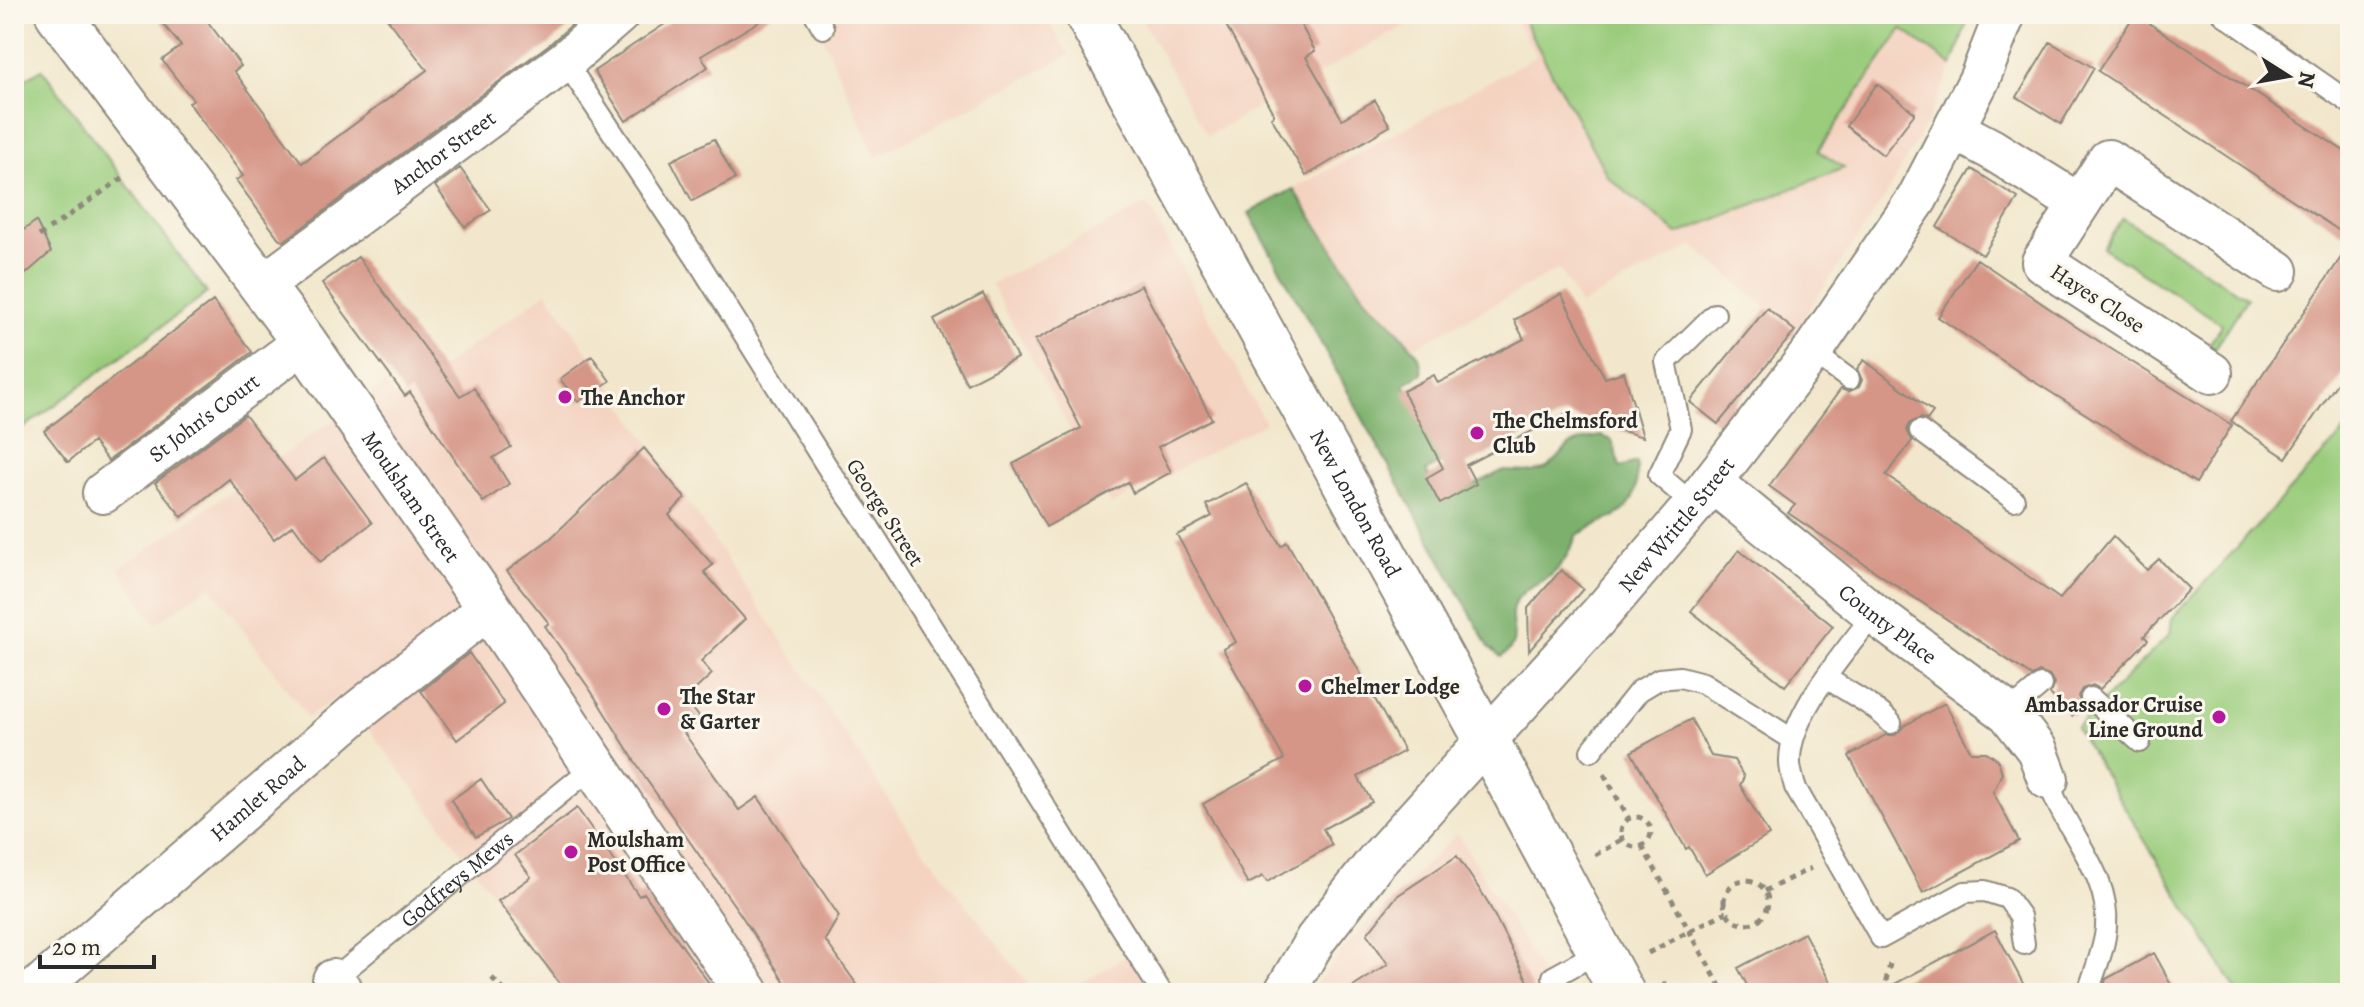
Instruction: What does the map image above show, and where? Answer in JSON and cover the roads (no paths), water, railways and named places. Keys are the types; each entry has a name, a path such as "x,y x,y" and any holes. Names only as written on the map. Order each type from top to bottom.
{"street":[{"name":"Moulsham Street","path":"58,14 304,342 489,608 747,993"},
{"name":"Anchor Street","path":"263,285 565,61 619,14"},
{"name":"New London Road","path":"1087,14 1622,993"},
{"name":"New Writtle Street","path":"1284,993 1316,939 1375,863 1487,741 1703,494 1812,352 1917,199 1979,80 2005,14"},
{"path":"1955,130 2079,204"},
{"name":"Hayes Close","path":"2212,373 2042,262 2079,204 2108,160 2278,271"},
{"name":"St John's Court","path":"103,493 304,342"},
{"name":"County Place","path":"1703,494 2008,713 2037,750 2048,779"},
{"name":"Hamlet Road","path":"32,993 333,732 489,608"}],"lane":[{"path":"2223,14 2350,103"},
{"name":"George Street","path":"565,61 696,258 831,473 860,513 1162,993"},
{"path":"1703,494 1659,475 1681,429 1666,362 1715,314"},
{"path":"1812,352 1849,379"},
{"path":"1920,431 2014,500"},
{"path":"1874,614 1802,715 1792,739 1790,763 1795,787 1881,938 1965,892 1985,891 2007,898 2020,916 2024,944"},
{"path":"1591,751 1639,691 1659,679 1680,677 1703,683 1792,739"},
{"path":"1827,678 1860,702 1879,710 1891,723"},
{"path":"2008,713 2041,685"},
{"path":"2091,698 2140,742"},
{"name":"Godfreys Mews","path":"343,979 594,766"},
{"path":"2048,779 2057,806 2101,886 2106,906 2104,942 2088,993"},
{"path":"1562,993 1553,977 1600,951"}],"place":[{"name":"The Anchor","path":"565,397"},
{"name":"The Chelmsford Club","path":"1477,433"},
{"name":"Chelmer Lodge","path":"1305,686"},
{"name":"The Star & Garter","path":"664,709"},
{"name":"Ambassador Cruise Line Ground","path":"2219,717"},
{"name":"Moulsham Post Office","path":"571,852"}]}
